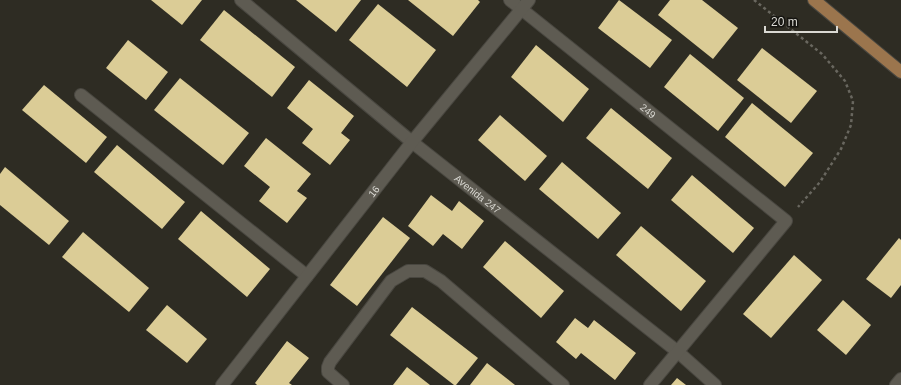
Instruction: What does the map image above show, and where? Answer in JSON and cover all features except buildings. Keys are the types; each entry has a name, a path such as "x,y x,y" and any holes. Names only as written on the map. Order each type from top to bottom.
{"main road":[{"path":"814,0 901,72"}],"street":[{"name":"Avenida 247","path":"241,0 412,142 678,352 715,385"},
{"name":"249","path":"510,0 525,5 786,221"},
{"name":"16","path":"222,385 412,142 525,5"},
{"path":"81,96 307,276"},
{"path":"650,385 786,221"},
{"path":"343,385 328,372 330,362 391,281 408,271 425,271 441,281 563,385"},
{"path":"896,385 901,379"}],"path":[{"path":"754,0 822,54 845,81 853,101 851,125 841,149 820,182 786,221"}]}
